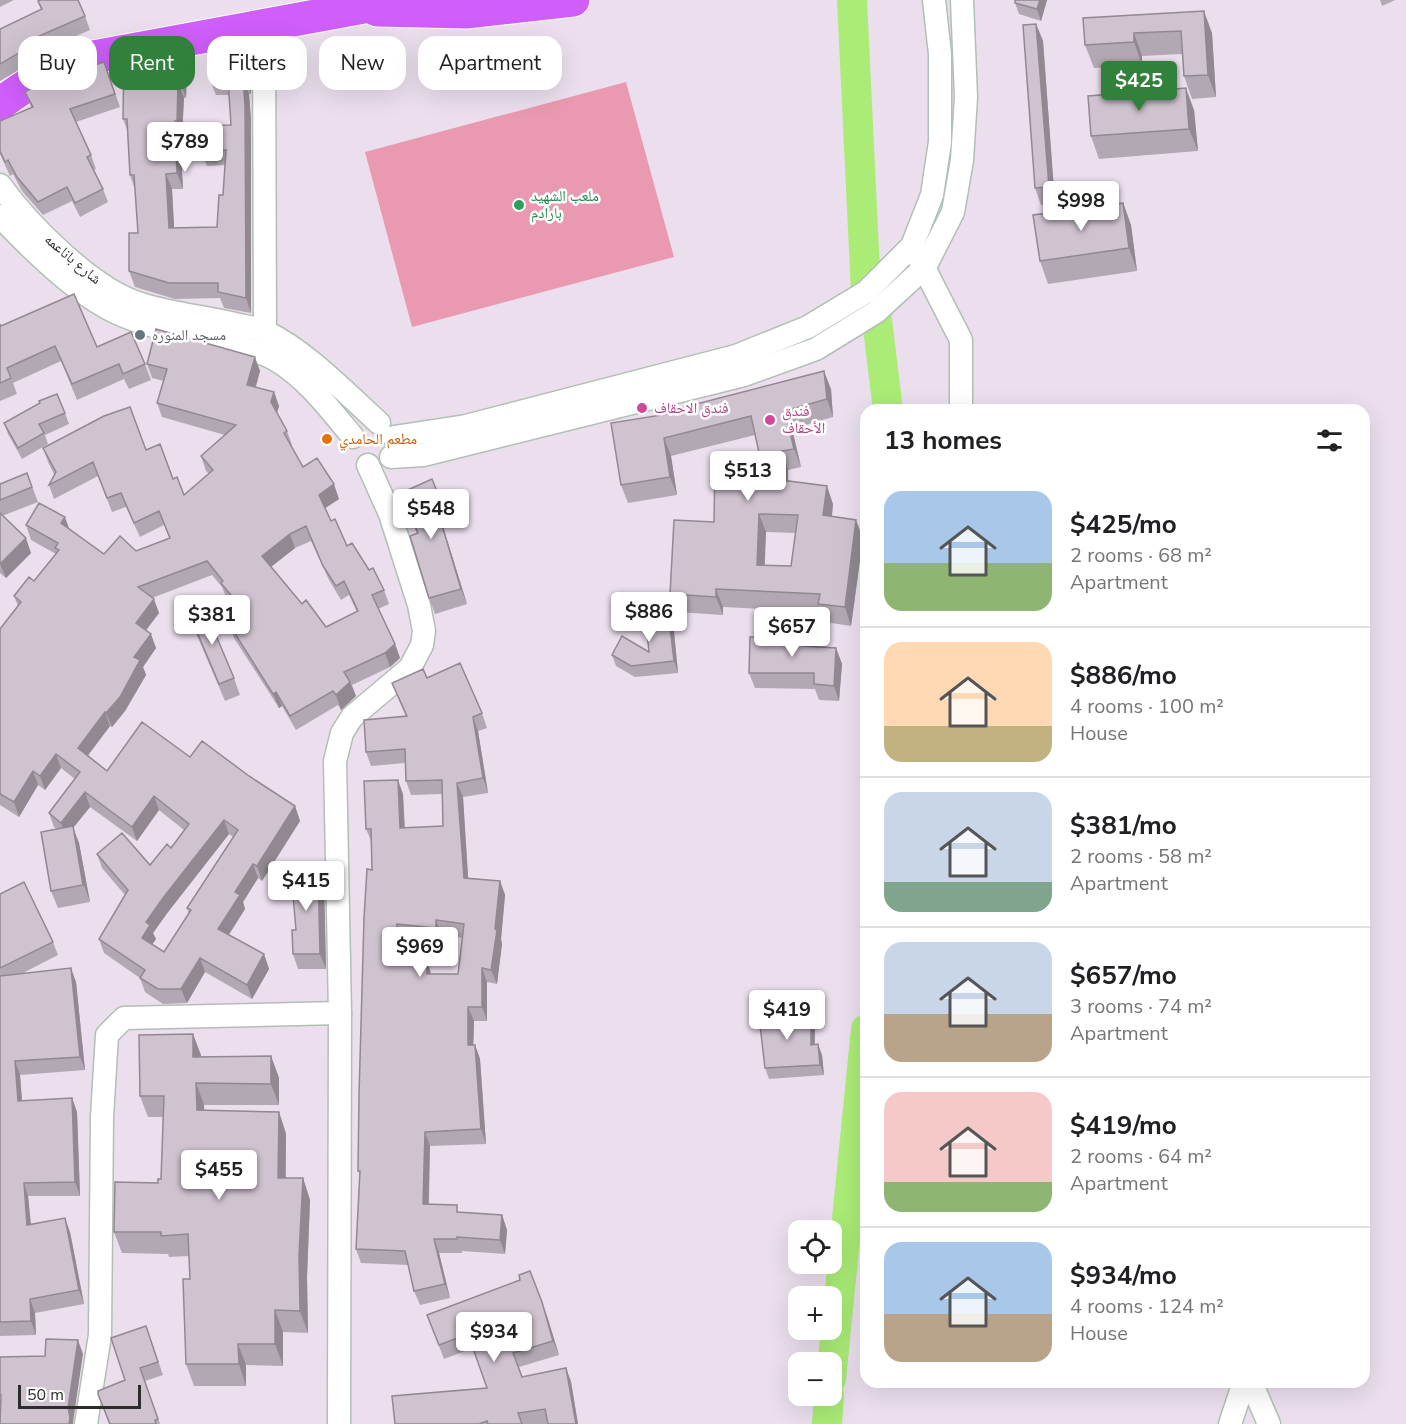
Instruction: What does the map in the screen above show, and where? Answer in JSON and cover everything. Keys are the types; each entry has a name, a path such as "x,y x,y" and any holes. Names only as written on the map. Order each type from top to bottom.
{"highway":[{"path":"0,104 35,79 60,66 88,58 402,0"},
{"path":"345,10 466,12 573,0"}],"street":[{"path":"592,404 736,356 808,327 866,292 912,246 932,195 940,141 940,54 934,0"},
{"path":"339,1424 340,1013 335,761 342,733 352,717 410,668 420,651 424,631 419,605 390,514 392,487 384,448 373,422 360,426 353,437 354,455 362,463 384,448 466,426 744,375 816,349 876,312 924,267 954,212 962,160 966,97 962,0"},
{"path":"264,25 265,331"},
{"name":"شارع باناعمه","path":"0,184 41,233 88,275 116,293 140,304 265,331 298,353 330,378 384,448"},
{"name":"شارع باناعمه","path":"0,216 50,263 94,299 113,311 142,322 252,350 275,360 297,375 353,437"},
{"path":"912,246 961,340 961,404"},
{"path":"86,1424 100,1335 102,1117 107,1035 124,1018 340,1013"},
{"path":"1230,1424 1242,1388"},
{"path":"1254,1388 1269,1424"}],"shaded area":[{"name":"ملعب الشهيد بارادم","path":"626,82 674,257 412,327 365,152"}],"building":[{"path":"78,0 85,16 39,36 18,36 18,53 0,64 0,29 42,9 38,1"},
{"path":"1015,0 1040,0 1037,9 1015,3"},
{"path":"1204,11 1208,75 1184,76 1181,31 1134,33 1134,42 1085,45 1083,18"},
{"path":"1036,24 1049,187 1035,188 1023,25"},
{"path":"104,62 109,77 109,90 114,90 115,94 70,109 91,155 87,157 103,189 75,203 67,187 38,202 17,177 8,160 5,162 0,151 0,121 33,107 25,92 28,90 97,90 97,64"},
{"path":"1186,88 1189,129 1091,136 1088,96"},
{"path":"123,90 178,90 177,121 175,121 177,173 166,174 169,228 217,227 219,195 223,195 226,150 201,151 200,126 231,125 229,90 244,90 246,298 218,292 218,283 169,283 129,271 129,233 138,233 134,175 130,175 127,119 123,119"},
{"path":"1123,203 1129,248 1040,261 1033,215"},
{"path":"74,294 97,347 131,332 145,364 123,374 119,364 72,384 55,346 7,368 11,378 0,383 0,324 1,326"},
{"path":"156,329 255,357 247,385 274,392 271,402 287,431 284,433 303,467 317,458 334,484 319,495 331,521 335,519 347,546 352,543 369,570 373,568 384,590 372,595 395,644 385,653 344,672 350,682 336,695 333,691 290,716 276,692 273,694 229,624 244,611 221,583 223,581 207,561 138,587 154,599 136,623 151,634 134,657 140,660 120,697 105,712 78,748 107,771 142,722 190,757 202,741 295,806 257,866 253,864 235,892 240,895 218,929 264,954 247,985 200,958 181,989 158,989 140,978 145,970 99,939 128,890 97,854 122,833 150,865 167,844 171,848 189,824 154,796 132,827 85,792 61,823 49,813 80,772 56,754 40,776 33,771 14,802 0,794 0,629 21,602 14,596 29,577 34,581 59,550 55,548 58,543 26,525 39,503 65,517 61,523 104,554 120,536 136,551 170,538 159,511 134,523 121,493 107,498 93,462 49,485 56,472 43,448 104,416 130,407 146,450 160,444 173,479 177,477 184,495 213,470 201,456 236,425 157,403 167,369 147,364","holes":["306,526 323,566 336,586 344,581 358,611 326,627 306,600 302,604 262,556 290,534","224,820 238,830 187,908 191,910 164,952 142,938 150,925 146,922"]},
{"path":"824,371 827,399 785,411 794,449 782,451 781,480 827,486 823,515 856,520 845,607 818,604 820,594 716,589 716,597 670,594 674,520 714,522 715,465 762,466 751,416 664,438 670,477 621,485 611,423 674,413 673,410","holes":["759,514 798,515 791,566 757,565"]},
{"path":"57,394 65,413 39,424 44,433 18,448 4,423 40,403 39,401"},
{"path":"27,473 32,487 0,500 0,484"},
{"path":"432,479 444,509 438,512 461,589 429,598 410,536 418,533 401,493"},
{"path":"0,513 26,538 0,564"},
{"path":"204,607 234,678 219,684 189,613"},
{"path":"668,610 674,661 631,666 612,655 622,636 649,652 645,612"},
{"path":"750,637 803,637 803,646 836,648 834,686 814,684 814,673 749,673"},
{"path":"460,663 482,713 473,717 483,778 457,783 464,878 500,881 495,929 497,930 491,970 482,968 482,1007 468,1007 468,1045 475,1045 481,1129 425,1132 423,1204 457,1205 457,1212 502,1215 500,1240 457,1237 457,1239 434,1239 445,1284 414,1291 405,1251 356,1249 360,1171 358,1171 359,1095 364,918 367,869 372,870 371,829 366,829 364,781 398,780 400,828 443,826 442,780 406,781 405,749 366,752 364,720 407,716 392,683 423,669 427,678","holes":["436,920 464,924 458,974 427,974 427,962 395,963 397,924 436,928"]},
{"path":"73,826 83,885 51,891 41,832"},
{"path":"318,869 320,954 293,954 292,930 296,930 291,871"},
{"path":"24,882 53,942 0,968 0,894"},
{"path":"71,968 80,1057 15,1061 18,1101 72,1098 75,1182 24,1183 27,1225 65,1218 79,1290 30,1299 31,1321 0,1322 0,976"},
{"path":"774,1007 775,1017 811,1019 811,1045 818,1044 820,1065 765,1068 758,1008"},
{"path":"193,1034 193,1057 271,1056 271,1084 196,1083 197,1110 279,1112 278,1178 303,1178 299,1255 300,1311 275,1310 275,1344 238,1344 239,1364 186,1364 183,1279 190,1279 188,1234 161,1236 161,1232 114,1232 115,1182 158,1183 158,1179 161,1179 164,1096 140,1096 139,1035"},
{"path":"530,1271 553,1341 513,1353 522,1377 566,1368 576,1424 548,1424 545,1409 518,1413 522,1424 488,1424 487,1421 479,1424 395,1424 392,1396 487,1388 468,1334 439,1345 427,1315 520,1280 519,1275"},
{"path":"146,1326 158,1362 140,1368 158,1419 155,1420 156,1424 110,1424 98,1391 125,1380 111,1338"},
{"path":"46,1339 78,1340 68,1408 69,1424 0,1424 0,1357 45,1356"}],"waterway":[{"path":"852,0 866,292 876,312 887,404"},
{"path":"834,1352 860,1089"},
{"path":"827,1424 828,1406"}],"place":[{"name":"ملعب الشهيد بارادم","path":"519,205"},
{"name":"مسجد المنوره","path":"140,335"},
{"name":"فندق الاحقاف","path":"642,408"},
{"name":"فندق الأحقاف","path":"770,420"},
{"name":"مطعم الحامدي","path":"327,439"}]}
